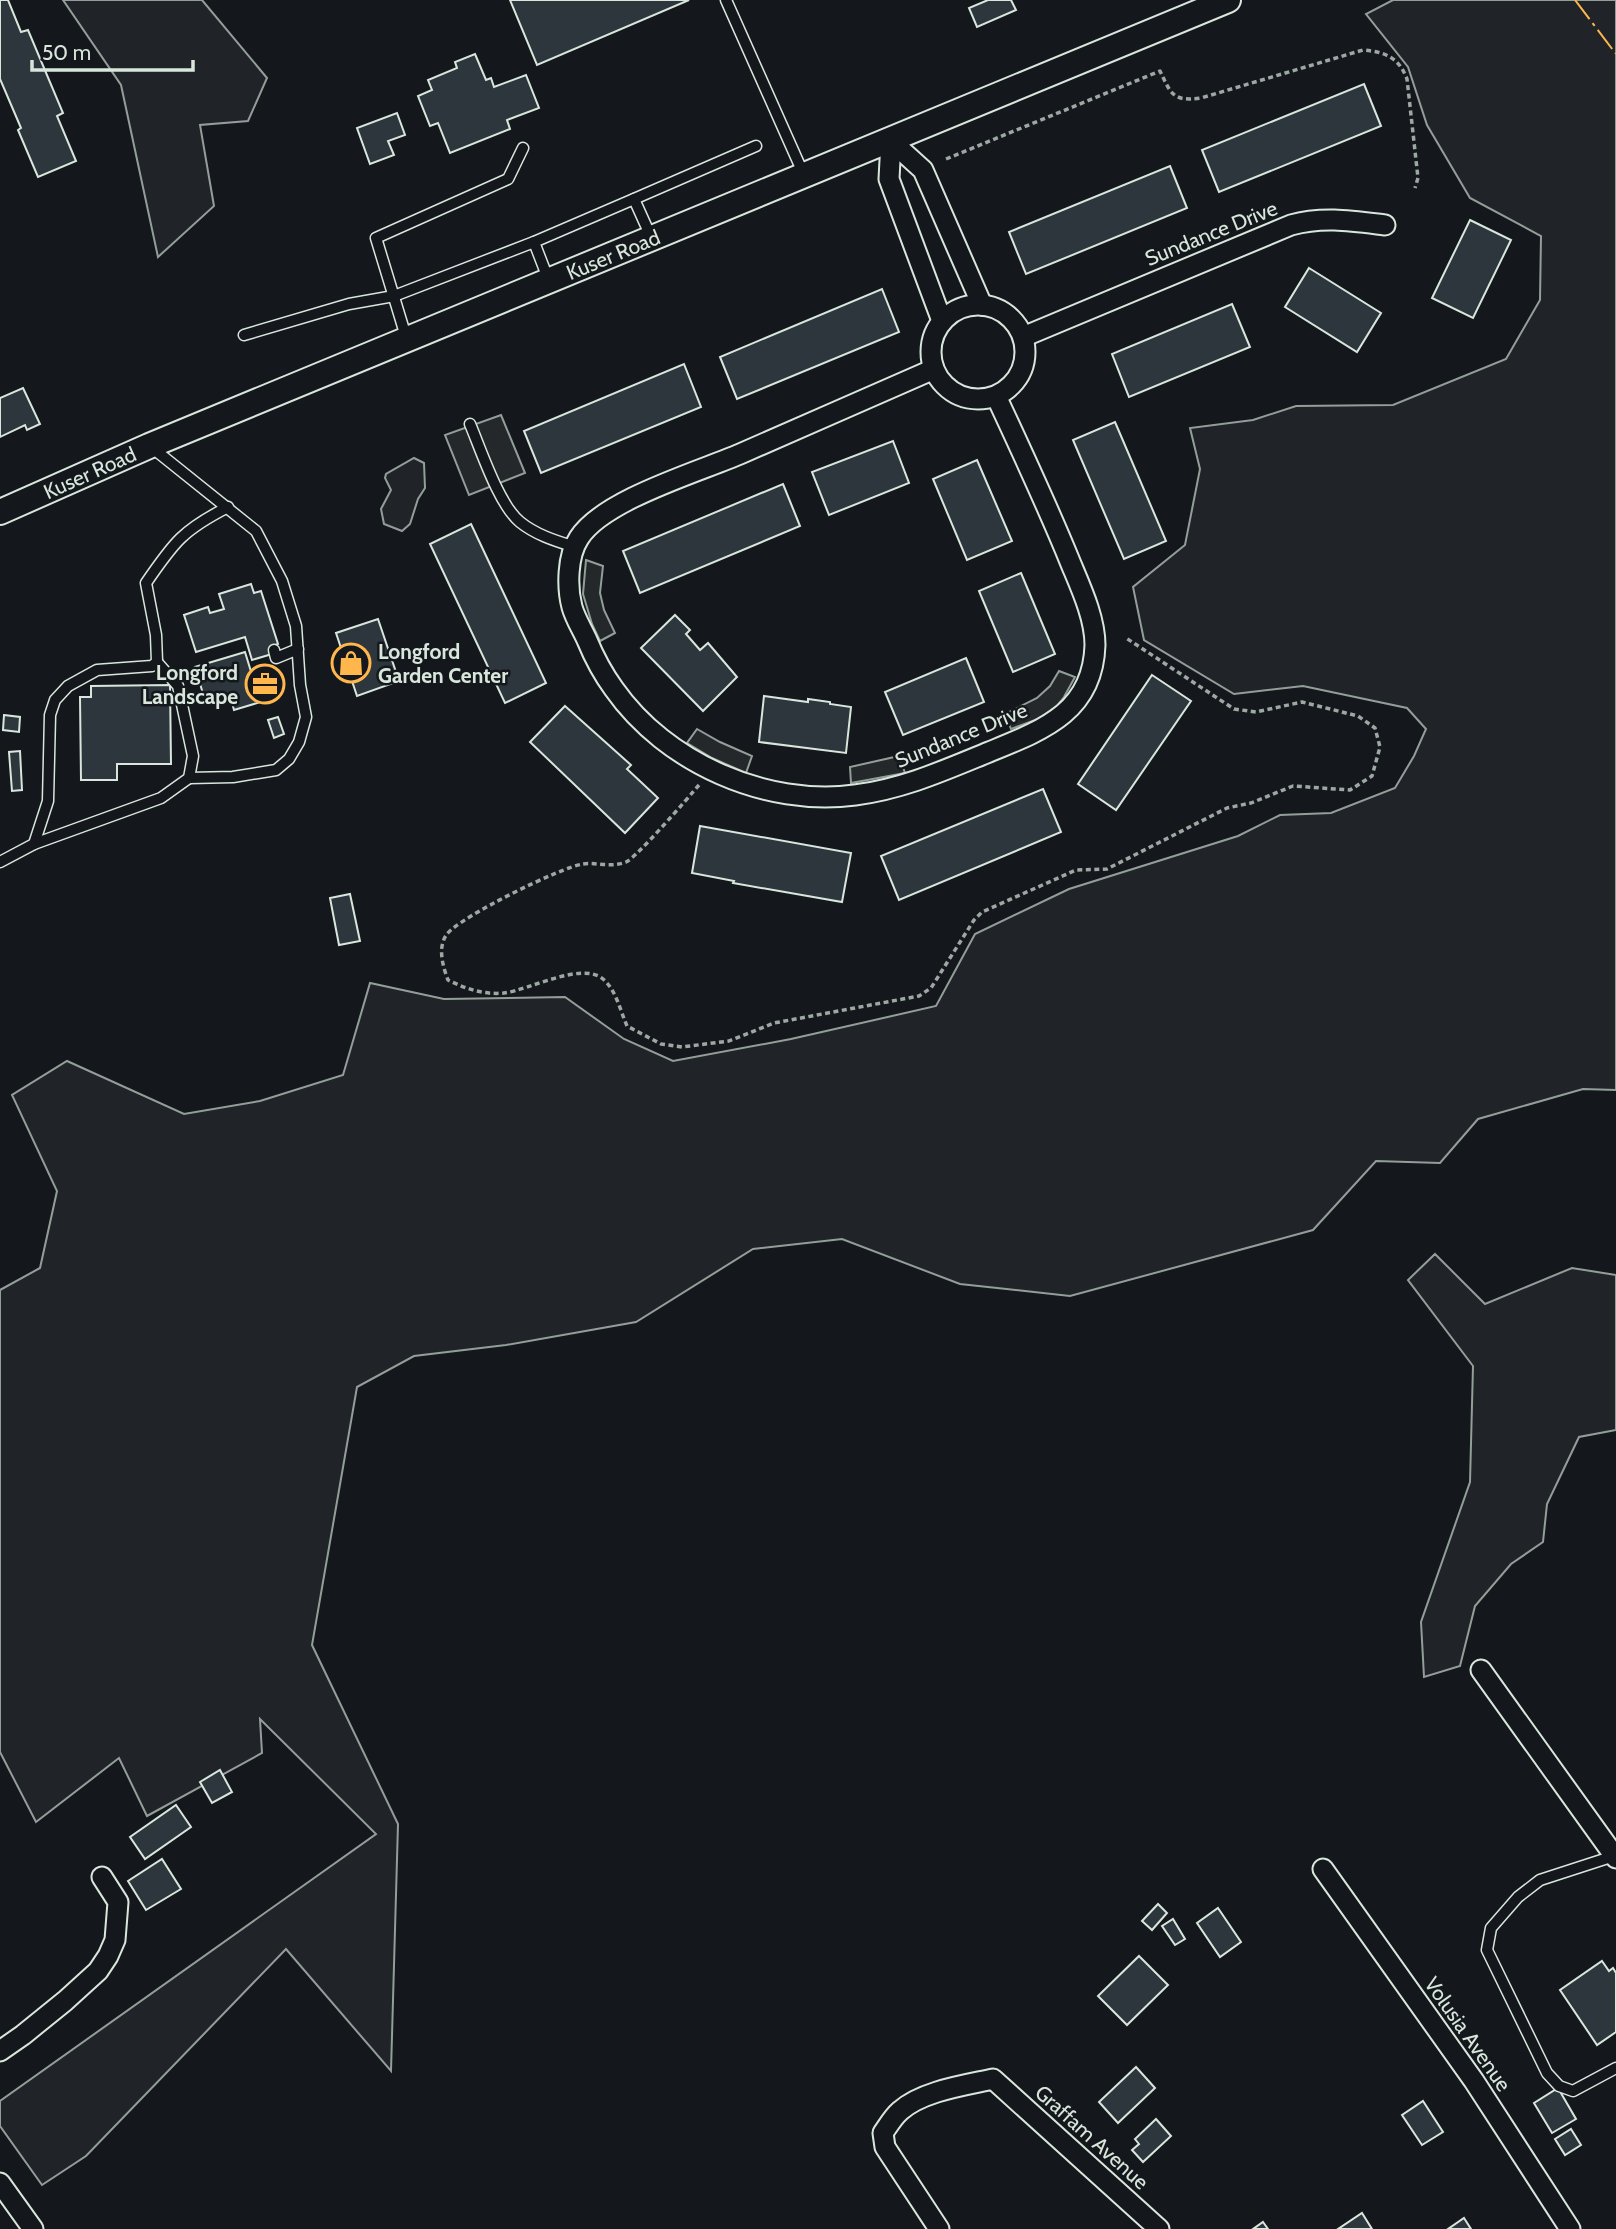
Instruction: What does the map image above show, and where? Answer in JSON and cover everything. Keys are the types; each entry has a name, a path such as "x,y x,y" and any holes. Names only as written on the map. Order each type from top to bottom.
{"street":[{"name":"Kuser Road","path":"0,512 149,446 1228,0"},
{"path":"891,141 923,170 982,305"},
{"path":"891,141 890,179 942,321"},
{"name":"Sundance Drive","path":"1023,337 1291,225 1329,219 1385,225"},
{"path":"982,305 1007,315 1023,337 1025,357 1019,376 1013,384 996,396 984,399 959,396 940,380 931,357 932,344 942,321 960,309 982,305"},
{"path":"575,547 589,527 610,510 634,497 736,456 934,369"},
{"name":"Sundance Drive","path":"575,547 569,575 572,607 599,665 614,691 642,721 686,755 711,771 747,785 809,795 852,796 931,777 1032,734 1052,722 1070,709 1082,695 1093,664 1095,640 1079,583 996,396"},
{"path":"1481,1670 1615,1857"},
{"name":"Volusia Avenue","path":"1323,1869 1475,2081 1570,2229"},
{"path":"0,2051 65,2001 98,1971 108,1956 115,1940 118,1902 102,1877"},
{"name":"Graffam Avenue","path":"939,2229 885,2147 883,2133 900,2111 927,2096 993,2079 1159,2229"},
{"path":"0,2183 33,2229"}],"lane":[{"path":"726,0 804,175"},
{"path":"244,335 349,304 394,296 534,242 756,146"},
{"path":"407,340 376,238 508,179 523,148"},
{"path":"634,199 652,239"},
{"path":"534,242 549,281"},
{"path":"470,424 498,490 518,521 535,532 575,547"},
{"path":"0,862 34,844 160,798 189,778 233,777 276,770 289,759 299,742 306,716 300,685 296,626 282,581 256,531 149,446"},
{"path":"189,778 193,756 177,686 157,662 156,635 146,583 173,544 199,522 228,507"},
{"path":"274,650 276,658 298,649"},
{"path":"34,844 48,801 50,715 55,700 68,686 97,670 152,666 157,662"},
{"path":"1615,1857 1540,1880 1518,1897 1491,1928 1487,1950 1547,2073 1559,2086 1573,2091 1616,2068"}],"path":[{"path":"946,159 1160,71 1171,93 1179,99 1190,100 1363,50 1377,51 1395,59 1402,66 1407,79 1418,178 1415,188"},
{"path":"701,784 628,862 607,866 585,863 563,869 463,921 446,935 441,950 442,966 448,980 470,991 504,993 581,972 600,976 612,988 627,1026 661,1044 682,1047 729,1041 774,1023 919,996 931,988 974,920 982,912 1076,870 1107,869 1227,808 1251,803 1293,786 1350,790 1372,776 1380,747 1375,728 1358,716 1302,702 1256,712 1234,709 1126,638"}],"shaded area":[{"path":"63,0 202,0 267,78 248,121 200,125 214,206 158,257 121,85"},
{"path":"1393,0 1616,0 1616,1090 1583,1089 1478,1119 1440,1163 1376,1161 1313,1230 1070,1296 960,1284 842,1239 753,1249 636,1322 506,1345 414,1356 357,1387 312,1645 398,1824 391,2071 286,1949 86,2156 42,2185 0,2126 0,2101 376,1834 260,1719 262,1753 147,1816 119,1758 36,1822 0,1752 0,1290 40,1268 57,1191 12,1095 67,1061 184,1114 260,1101 343,1075 370,983 444,999 565,997 624,1039 673,1061 791,1039 936,1006 975,934 1069,889 1238,836 1280,815 1331,813 1395,788 1426,729 1407,708 1303,686 1234,694 1144,640 1133,587 1185,545 1200,469 1190,428 1253,420 1296,406 1393,405 1506,359 1540,300 1541,236 1470,198 1427,125 1408,67 1366,14"},
{"path":"501,415 525,473 469,495 445,435"},
{"path":"414,458 424,463 425,488 418,499 410,524 402,531 384,524 381,509 391,490 385,478 386,474"},
{"path":"586,560 603,566 600,593 604,610 615,633 600,641 583,594"},
{"path":"1059,671 1075,677 1057,706 1038,719 1011,729 1005,714 1037,698 1050,686"},
{"path":"697,729 752,756 746,773 687,743"},
{"path":"899,756 905,773 851,783 850,767"},
{"path":"1435,1254 1485,1304 1572,1268 1616,1275 1616,1430 1579,1437 1547,1504 1543,1542 1511,1564 1475,1606 1460,1666 1424,1677 1421,1622 1470,1482 1473,1366 1408,1280"}],"building":[{"path":"0,0 8,0 21,32 28,30 63,113 57,116 76,161 38,177 0,79"},
{"path":"510,0 689,0 537,65"},
{"path":"988,0 1011,0 1016,10 977,27 969,8"},
{"path":"475,54 486,80 491,78 494,87 526,75 539,108 507,120 510,129 450,153 438,123 430,126 418,96 432,90 428,80 457,68 455,62"},
{"path":"1364,84 1381,126 1219,192 1202,150"},
{"path":"397,113 405,135 388,141 394,155 370,164 357,128"},
{"path":"1170,166 1187,208 1026,274 1009,232"},
{"path":"1470,220 1511,240 1473,318 1432,298"},
{"path":"1309,268 1381,313 1357,352 1285,307"},
{"path":"882,289 899,332 737,399 720,357"},
{"path":"1232,304 1250,347 1129,397 1112,354"},
{"path":"684,364 701,407 541,473 524,431"},
{"path":"23,388 40,424 27,430 25,425 0,437 0,398"},
{"path":"1115,422 1166,541 1124,559 1073,440"},
{"path":"893,441 909,483 829,515 812,472"},
{"path":"977,460 1012,541 967,560 933,479"},
{"path":"783,484 800,526 640,593 623,551"},
{"path":"471,524 546,683 505,703 430,544"},
{"path":"1021,573 1055,654 1013,672 979,591"},
{"path":"251,584 254,593 261,591 278,644 270,647 272,654 252,660 245,637 196,652 184,615 208,607 210,613 224,609 219,594"},
{"path":"675,615 690,630 686,634 700,650 708,643 737,677 703,711 641,648"},
{"path":"378,619 399,681 357,696 336,633"},
{"path":"245,652 253,678 261,676 267,700 234,710 231,699 214,704 212,695 204,697 195,667"},
{"path":"966,658 984,702 903,735 885,692"},
{"path":"1152,675 1191,701 1116,810 1078,784"},
{"path":"170,685 171,764 117,764 117,780 81,780 80,697 91,697 91,686"},
{"path":"764,696 808,702 808,699 851,707 846,753 759,742"},
{"path":"565,706 631,765 627,769 658,798 625,833 530,742"},
{"path":"4,715 20,717 19,732 3,730"},
{"path":"278,717 284,734 274,738 268,720"},
{"path":"20,751 22,790 12,791 9,752"},
{"path":"1043,789 1061,832 899,900 881,856"},
{"path":"700,826 851,853 842,902 692,873"},
{"path":"350,894 360,941 339,945 330,898"},
{"path":"220,1770 232,1792 212,1803 200,1782"},
{"path":"176,1805 191,1827 145,1859 130,1837"},
{"path":"162,1859 181,1889 146,1910 128,1881"},
{"path":"1158,1904 1167,1913 1152,1930 1142,1921"},
{"path":"1218,1908 1241,1942 1220,1957 1197,1923"},
{"path":"1173,1919 1185,1939 1175,1945 1162,1926"},
{"path":"1139,1956 1168,1985 1127,2025 1098,1996"},
{"path":"1602,1961 1609,1971 1613,1968 1616,1973 1616,2032 1597,2045 1560,1990"},
{"path":"1136,2067 1155,2088 1118,2123 1099,2102"},
{"path":"1558,2088 1576,2119 1552,2133 1534,2103"},
{"path":"1423,2101 1443,2132 1422,2145 1402,2115"},
{"path":"1156,2119 1171,2136 1143,2162 1132,2150 1139,2144 1135,2139"},
{"path":"1571,2129 1581,2145 1565,2155 1555,2139"},
{"path":"1362,2213 1372,2229 1338,2229"},
{"path":"1464,2218 1471,2229 1448,2229"},
{"path":"1263,2222 1268,2229 1253,2229"}],"power":[{"path":"1575,0 1616,54"}],"place":[{"name":"Longford Garden Center","path":"351,663"},
{"name":"Longford Landscape","path":"265,684"}]}
